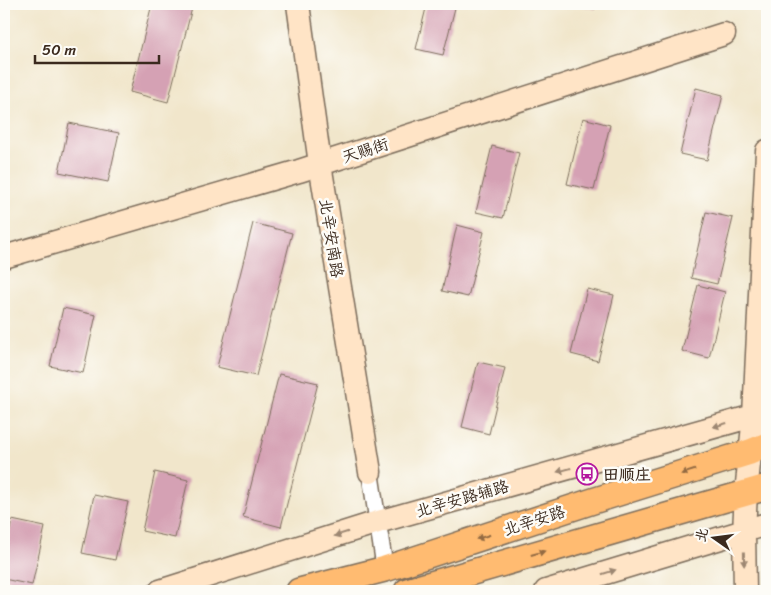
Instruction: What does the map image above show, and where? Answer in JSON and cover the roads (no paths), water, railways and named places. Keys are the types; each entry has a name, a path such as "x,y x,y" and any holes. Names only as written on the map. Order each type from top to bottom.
{"main road":[{"name":"北辛安路","path":"299,591 386,569 759,449"},
{"name":"北辛安路","path":"407,591 757,490"}],"street":[{"name":"北辛安南路","path":"298,4 320,164 370,472"},
{"name":"天赐街","path":"4,256 320,164 724,34"},
{"path":"745,591 744,531 757,490 767,151"},
{"name":"北辛安路辅路","path":"160,591 378,522 760,414"},
{"path":"370,472 386,569"},
{"path":"546,591 767,524"}],"place":[{"name":"田顺庄","path":"587,474"}]}
